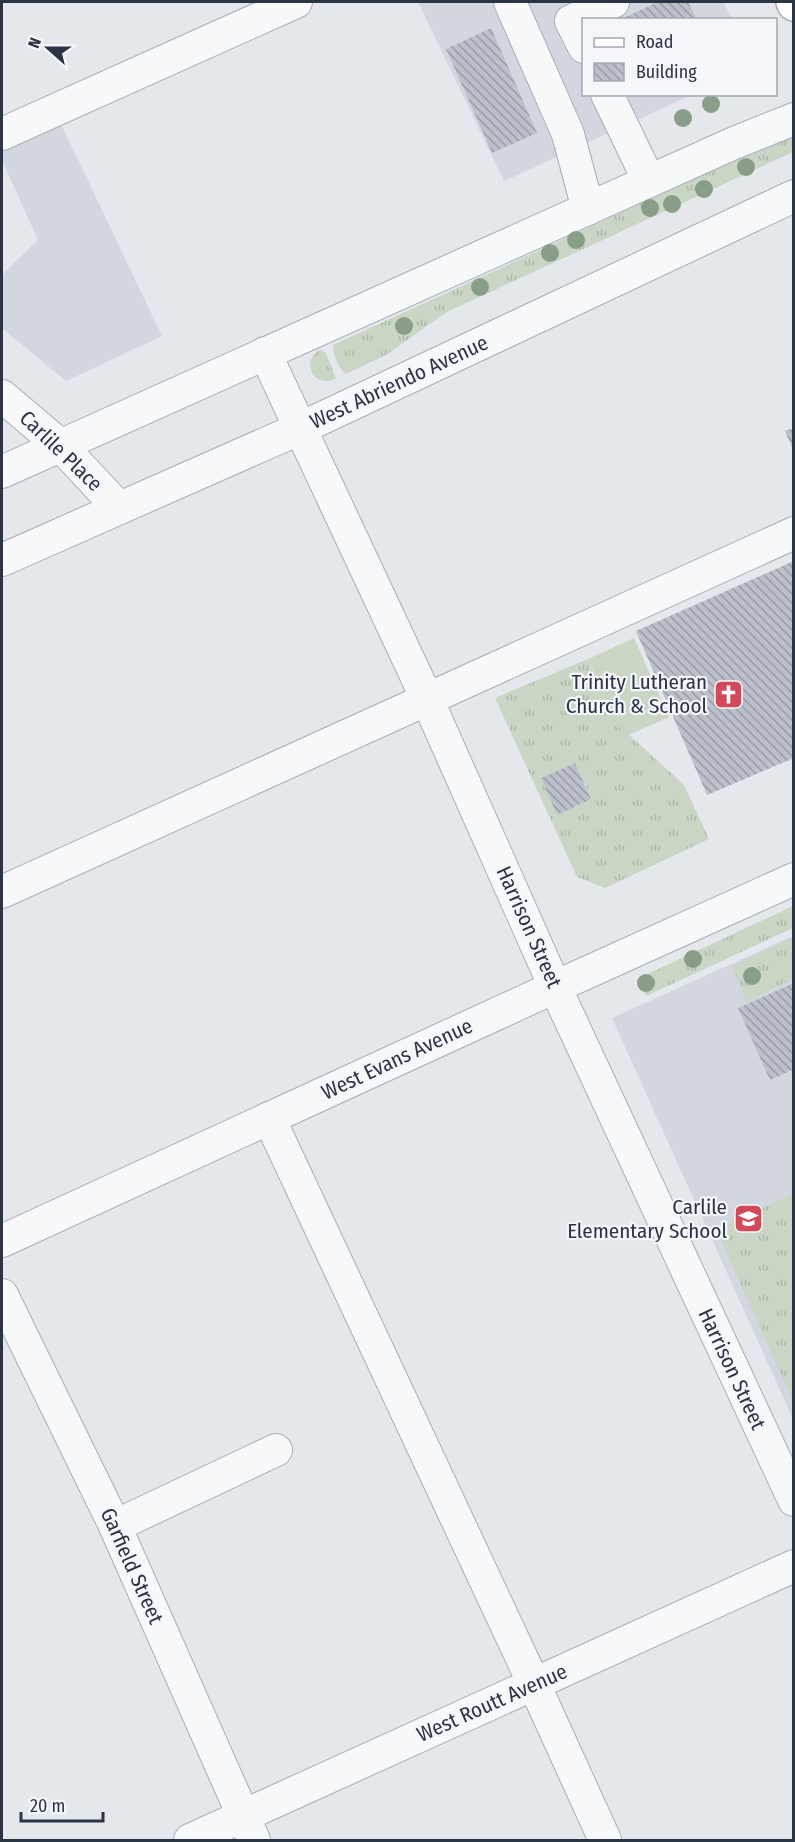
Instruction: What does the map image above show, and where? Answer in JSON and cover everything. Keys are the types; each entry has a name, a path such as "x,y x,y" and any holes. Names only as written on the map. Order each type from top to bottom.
{"street":[{"path":"2,134 296,2"},
{"path":"510,2 568,134 588,209"},
{"path":"582,43 571,21 613,2"},
{"path":"608,96 649,181"},
{"path":"2,472 649,181 794,119"},
{"name":"West Abriendo Avenue","path":"2,560 301,428 794,196"},
{"name":"Harrison Street","path":"266,353 427,699 555,987 794,1500"},
{"name":"Carlile Place","path":"2,396 61,446 119,508"},
{"path":"2,892 794,533"},
{"name":"West Evans Avenue","path":"2,1241 794,879"},
{"path":"269,1119 605,1840"},
{"name":"Garfield Street","path":"2,1295 115,1526 249,1828"},
{"path":"115,1526 276,1450"},
{"name":"West Routt Avenue","path":"190,1840 249,1828 534,1684 794,1566"}],"shaded area":[{"path":"418,2 723,2 731,18 582,18 582,96 689,96 504,181"},
{"path":"59,120 162,336 66,381 2,328 2,275 38,240 2,160 2,146"},
{"name":"Carlile Elementary School","path":"793,936 793,1419 612,1018"}],"green space":[{"path":"790,135 793,152 447,312 386,355 346,374 338,365 333,345"},
{"path":"321,350 326,353 336,379 320,380 311,371 312,359"},
{"path":"634,638 669,717 624,737 588,659"},
{"path":"588,659 626,732 684,785 709,839 605,888 577,877 495,698","holes":["575,763 591,798 557,814 541,778"]},
{"path":"793,906 793,928 646,996 639,978"},
{"path":"793,937 793,979 746,1002 732,966"},
{"path":"793,1194 793,1401 716,1229"}],"building":[{"path":"658,2 688,2 696,18 623,18"},
{"path":"491,28 537,133 492,153 446,49"},
{"path":"794,428 794,452 785,431"},
{"name":"Trinity Lutheran Church & School","path":"794,561 794,758 707,795 636,631"},
{"path":"575,763 591,799 557,815 541,778"},
{"path":"794,983 794,1069 770,1080 738,1008"}],"place":[{"name":"Trinity Lutheran Church & School","path":"728,694"},
{"name":"Carlile Elementary School","path":"748,1219"}]}
